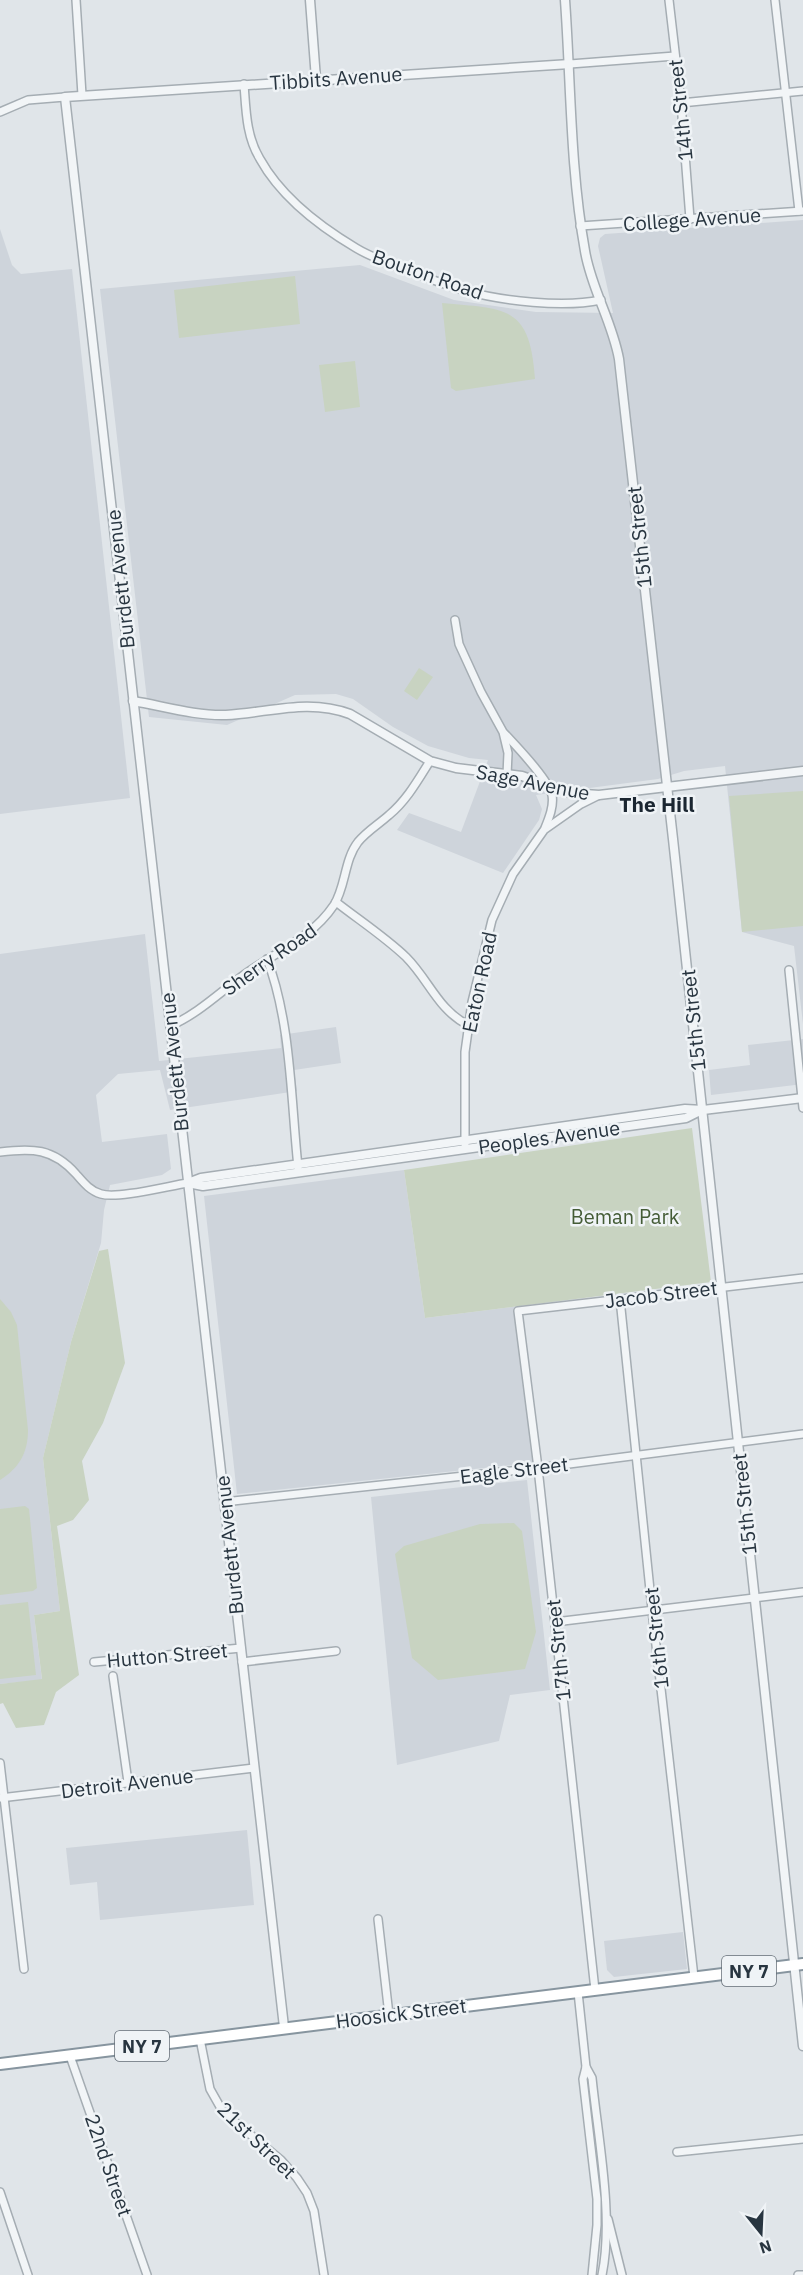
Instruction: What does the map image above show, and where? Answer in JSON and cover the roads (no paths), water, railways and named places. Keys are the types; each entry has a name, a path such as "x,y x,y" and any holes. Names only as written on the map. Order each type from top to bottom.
{"highway":[{"name":"Hoosick Street","path":"0,2064 799,1965"}],"street":[{"path":"75,0 82,95"},
{"path":"310,0 316,79"},
{"name":"15th Street","path":"565,0 580,226 590,272 615,337 619,359 703,1110 754,1598 799,1965 803,2046"},
{"name":"14th Street","path":"669,0 681,103 690,219"},
{"path":"775,0 801,211"},
{"name":"Tibbits Avenue","path":"0,112 28,100 82,95 675,56"},
{"name":"Bouton Road","path":"244,84 248,130 259,158 277,185 312,218 356,248 382,261 466,291 562,305 601,300"},
{"path":"681,103 803,91"},
{"name":"Burdett Avenue","path":"65,97 284,2027"},
{"name":"College Avenue","path":"580,226 801,211"},
{"path":"454,620 459,644 503,732 508,753 507,775"},
{"name":"Sage Avenue","path":"133,701 225,715 288,707 326,707 350,714 430,761 456,768 522,776 570,793 599,795 803,771"},
{"path":"503,732 548,785"},
{"name":"Sherry Road","path":"170,1026 188,1018 267,959 312,932 336,902 349,858 358,842 405,799 430,761"},
{"name":"Eaton Road","path":"465,1144 465,1052 468,1026 492,920 513,874 544,830 550,817 553,797 548,785"},
{"name":"Eaton Road","path":"544,830 581,804 599,795"},
{"path":"336,902 406,958 445,1009 454,1018 468,1026"},
{"path":"267,959 274,976 283,1020 298,1169"},
{"path":"789,970 803,1108"},
{"name":"Peoples Avenue","path":"0,1152 37,1149 47,1153 67,1164 89,1188 103,1195 188,1183 201,1178 298,1169 685,1109 703,1110 802,1098"},
{"name":"Jacob Street","path":"518,1311 803,1278"},
{"name":"16th Street","path":"620,1299 694,1977"},
{"name":"17th Street","path":"518,1311 538,1468 595,1990"},
{"name":"Eagle Street","path":"224,1502 538,1468 803,1434"},
{"path":"555,1622 803,1592"},
{"name":"Hutton Street","path":"94,1662 241,1648"},
{"name":"Hutton Street","path":"242,1662 336,1651"},
{"path":"113,1676 128,1782"},
{"path":"0,1763 2,1798 24,1969"},
{"name":"Detroit Avenue","path":"2,1798 254,1768"},
{"path":"378,1919 389,2014"},
{"path":"578,1992 586,2067 592,2078 597,2199 592,2275"},
{"name":"21st Street","path":"200,2039 210,2089 223,2112 281,2160 307,2193 314,2211 324,2275"},
{"name":"22nd Street","path":"70,2056 147,2275"},
{"path":"677,2152 803,2139"},
{"path":"595,2143 605,2208 622,2275"},
{"path":"0,2192 28,2275"},
{"path":"602,2275 605,2253 605,2208"},
{"path":"798,2275 803,2274"}],"district":[{"name":"The Hill","path":"657,804"}],"park label":[{"name":"Beman Park","path":"625,1216"}]}
